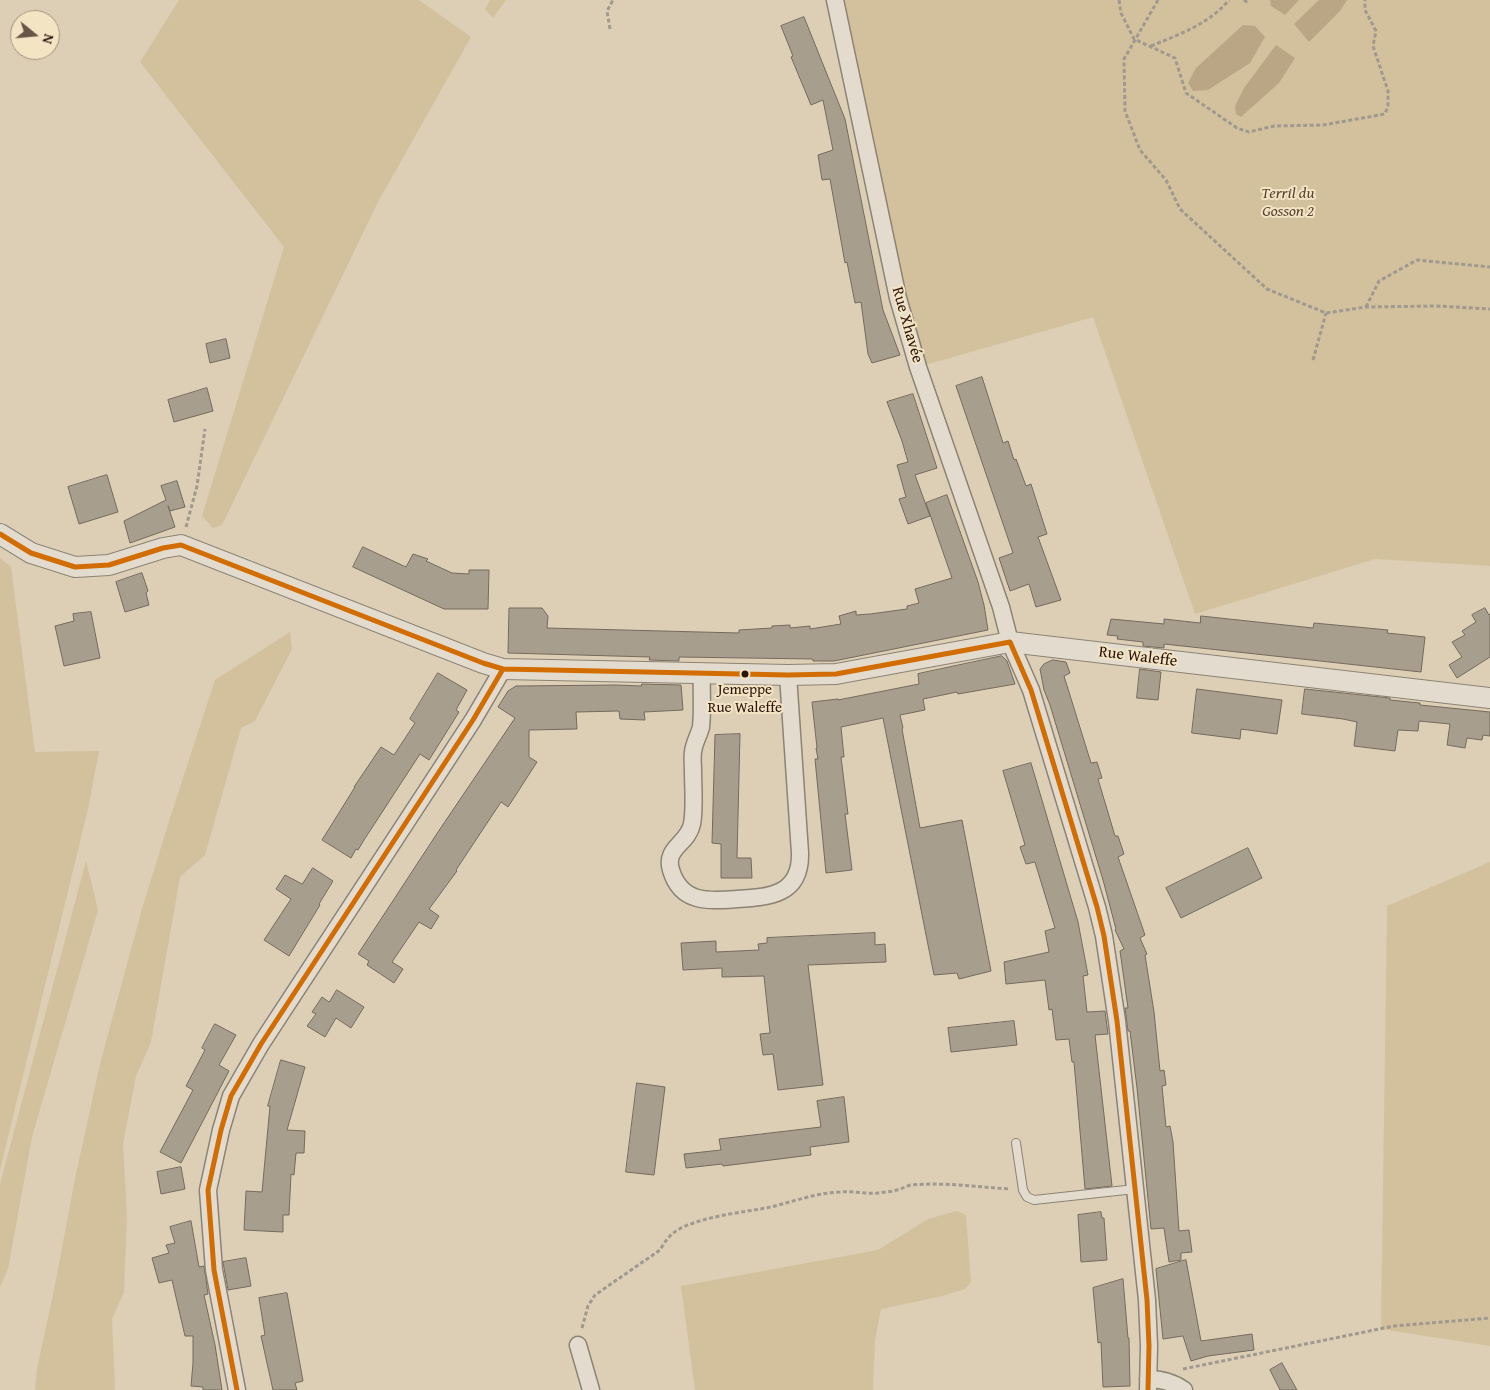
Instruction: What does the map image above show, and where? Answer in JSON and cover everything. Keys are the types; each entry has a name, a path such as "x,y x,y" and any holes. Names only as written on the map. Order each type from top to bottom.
{"street":[{"name":"Rue Xhavée","path":"835,0 898,298 918,367 1001,607 1010,642 1032,690 1097,906 1117,1022 1135,1189 1149,1321 1148,1384"},
{"path":"0,534 31,553 75,567 109,565 163,548 182,545"},
{"name":"Rue Waleffe","path":"182,545 474,660 502,669 788,675 836,674 1010,642 1490,698"},
{"path":"236,1390 214,1270 208,1190 221,1130 231,1096 261,1044 473,720 502,669"},
{"path":"702,673 700,727 693,751 692,825 686,837 671,855 670,864 672,873 682,890 689,895 704,900 766,897 783,890 798,874 800,853 788,675"},
{"path":"578,1345 591,1390"},
{"path":"1148,1384 1165,1380 1179,1387"}],"lane":[{"path":"1016,1143 1023,1190 1027,1197 1034,1200 1135,1189"}],"path":[{"path":"610,29 608,11 613,0"},
{"path":"1119,0 1121,13 1134,39 1176,58 1186,93 1237,128 1249,132 1274,126 1323,125 1385,114 1388,106 1388,92 1373,46 1376,31 1365,10 1365,0"},
{"path":"1158,0 1124,58 1125,110 1140,150 1166,180 1180,209 1267,289 1326,313 1366,306 1437,306 1490,309"},
{"path":"1151,47 1196,27 1222,9 1229,0"},
{"path":"1244,0 1248,3"},
{"path":"1366,306 1379,281 1417,260 1490,268"},
{"path":"1313,360 1326,313"},
{"path":"182,545 197,486 205,429"},
{"path":"578,1345 588,1306 595,1295 660,1250 666,1239 679,1229 727,1215 767,1208 815,1195 841,1192 876,1193 909,1186 948,1185 1023,1190"},
{"path":"1179,1387 1179,1372 1183,1369 1394,1326 1490,1318"}],"green space":[{"path":"179,0 419,0 471,37 378,202 222,525 213,528 202,516 284,247 140,62"},
{"path":"490,0 506,0 493,18 485,9"},
{"name":"Terril du Gosson 2","path":"843,0 1490,0 1490,566 1375,559 1195,614 1093,317 918,367"},
{"path":"0,558 11,567 35,752 99,751 88,809 0,1170"},
{"path":"290,632 292,649 255,721 241,728 205,855 180,877 151,1042 136,1076 123,1144 127,1216 124,1292 112,1319 115,1390 35,1390 37,1369 76,1174 101,1060 142,909 215,680"},
{"path":"86,861 98,910 32,1137 8,1269 0,1287 0,1184"},
{"path":"1490,862 1490,1346 1381,1329 1387,906"},
{"path":"957,1211 966,1215 971,1282 965,1289 942,1296 881,1309 875,1340 873,1390 695,1390 681,1286 878,1250 928,1219"}],"shaded area":[{"path":"1270,0 1299,0 1285,15 1271,6"},
{"path":"1319,0 1347,0 1340,11 1309,42 1294,24"},
{"path":"1243,25 1255,26 1265,37 1250,63 1208,90 1193,91 1188,83 1196,68"},
{"path":"1276,45 1295,58 1279,83 1241,117 1236,114 1235,106 1244,88"}],"building":[{"path":"804,17 845,119 883,310 900,355 872,363 868,354 861,302 855,303 847,262 845,263 830,179 822,180 818,155 833,150 823,100 811,105 791,57 793,56 781,26"},
{"path":"226,339 230,358 210,363 206,344"},
{"path":"982,377 1003,443 1008,441 1026,486 1031,484 1047,534 1038,537 1061,600 1036,607 1029,584 1010,591 999,558 1013,553 956,386"},
{"path":"207,388 213,411 174,422 168,400"},
{"path":"913,394 937,468 915,475 930,516 908,524 899,499 906,497 897,465 908,462 887,402"},
{"path":"107,475 118,512 79,524 68,487"},
{"path":"177,481 185,507 170,511 168,506 175,527 130,543 124,521 166,500 161,486"},
{"path":"947,495 978,582 988,630 834,661 679,657 679,661 649,660 650,657 508,653 509,608 542,608 548,616 547,628 739,633 739,630 772,628 772,626 790,625 790,628 810,626 810,629 841,624 839,616 856,611 856,615 907,609 907,606 919,603 915,589 952,578 926,503"},
{"path":"363,547 406,567 413,554 428,559 426,561 452,573 469,574 469,570 489,570 488,609 444,609 353,567"},
{"path":"142,573 148,591 146,593 149,605 125,612 116,582"},
{"path":"1485,608 1490,614 1490,657 1457,678 1449,665 1462,657 1452,642 1465,635 1462,631 1476,622 1472,615"},
{"path":"91,612 100,658 64,666 55,626 74,621 73,614"},
{"path":"1201,616 1313,628 1314,623 1388,630 1387,633 1425,637 1421,672 1164,644 1164,648 1143,646 1143,642 1117,639 1118,636 1107,635 1111,619 1164,624 1164,619 1200,623"},
{"path":"1002,656 1007,661 1015,684 923,699 925,710 900,715 920,828 962,820 991,971 959,979 957,973 934,975 883,718 841,727 844,757 841,757 848,814 845,814 852,870 826,873 815,759 818,759 812,702 838,700 919,684 918,674"},
{"path":"1053,660 1066,662 1070,673 1064,676 1091,763 1097,762 1102,778 1098,779 1115,836 1118,836 1124,854 1118,857 1145,935 1140,938 1147,954 1145,955 1154,1012 1160,1071 1164,1070 1166,1085 1162,1086 1166,1127 1170,1126 1173,1142 1179,1231 1189,1230 1192,1252 1181,1253 1181,1260 1169,1262 1164,1228 1151,1229 1137,1088 1130,1031 1128,1031 1125,1008 1128,1008 1120,951 1124,949 1115,930 1103,880 1044,690 1040,669 1044,664"},
{"path":"1140,669 1161,672 1158,700 1137,698"},
{"path":"438,673 467,690 456,710 459,712 429,760 420,754 351,858 322,840 381,747 394,755 415,723 410,719"},
{"path":"642,684 681,685 683,710 644,712 645,720 620,719 619,711 576,712 577,729 529,730 529,757 537,762 508,807 501,802 457,871 429,909 439,916 431,929 419,922 392,962 403,969 394,983 367,965 369,961 358,954 515,718 498,707 508,691 516,686 641,686"},
{"path":"1197,689 1282,700 1277,734 1241,729 1240,739 1192,733"},
{"path":"1305,689 1390,698 1390,700 1420,703 1420,705 1490,712 1490,736 1483,735 1482,740 1467,738 1465,748 1447,745 1450,724 1419,721 1418,731 1398,730 1395,751 1354,746 1357,722 1302,714"},
{"path":"740,734 737,858 751,858 752,878 721,878 721,844 712,843 715,735"},
{"path":"1031,763 1078,922 1088,975 1083,976 1087,1012 1105,1011 1108,1034 1095,1035 1112,1186 1085,1189 1074,1062 1072,1062 1069,1039 1056,1040 1052,1009 1049,1010 1045,980 1006,984 1004,962 1049,952 1045,931 1055,928 1035,862 1026,864 1020,847 1025,845 1003,771"},
{"path":"1248,848 1262,878 1181,918 1166,888"},
{"path":"313,868 333,881 289,956 264,940 291,899 276,889 285,875 302,884"},
{"path":"875,933 875,945 885,944 886,962 808,965 823,1085 778,1090 773,1054 763,1055 760,1034 770,1033 764,976 722,977 722,968 683,970 681,943 716,941 716,952 759,950 758,944 767,943 767,938"},
{"path":"337,990 364,1007 351,1028 336,1018 325,1037 307,1026 316,1014 312,1012 322,997 329,1002"},
{"path":"1014,1021 1017,1045 951,1052 948,1028"},
{"path":"215,1024 236,1035 219,1065 229,1071 181,1163 160,1152 193,1090 186,1086 205,1050 202,1048"},
{"path":"281,1060 305,1067 287,1130 305,1131 304,1153 296,1153 294,1175 291,1174 289,1215 283,1215 283,1232 244,1230 246,1191 262,1192 270,1106 268,1106"},
{"path":"637,1083 665,1087 654,1175 626,1172"},
{"path":"844,1097 849,1142 810,1147 811,1155 723,1166 722,1164 686,1168 684,1154 721,1150 719,1139 821,1127 817,1101"},
{"path":"181,1167 185,1189 161,1194 157,1172"},
{"path":"1101,1212 1102,1218 1104,1218 1107,1260 1081,1262 1078,1215"},
{"path":"191,1221 199,1267 204,1266 208,1294 204,1295 222,1390 203,1390 203,1387 191,1386 193,1336 185,1336 172,1280 159,1283 152,1258 169,1253 166,1245 175,1243 170,1227"},
{"path":"246,1258 251,1286 228,1290 223,1262"},
{"path":"1186,1260 1201,1341 1252,1334 1254,1350 1208,1356 1191,1361 1183,1336 1163,1339 1156,1269"},
{"path":"1123,1279 1129,1338 1130,1386 1103,1387 1101,1342 1098,1343 1093,1288"},
{"path":"287,1293 303,1381 295,1383 297,1390 273,1390 261,1336 265,1335 259,1298"},
{"path":"1282,1363 1297,1390 1280,1390 1270,1370"}],"transit line":[{"path":"0,534 31,553 75,567 109,565 163,548 181,545 483,663 503,669 788,675 836,674 1010,642 1031,690 1097,907 1104,936 1117,1021 1147,1300 1148,1390"},
{"path":"237,1390 214,1270 208,1190 221,1130 231,1096 261,1044 473,720 503,669"}],"place":[{"name":"Jemeppe Rue Waleffe","path":"745,674"}]}
